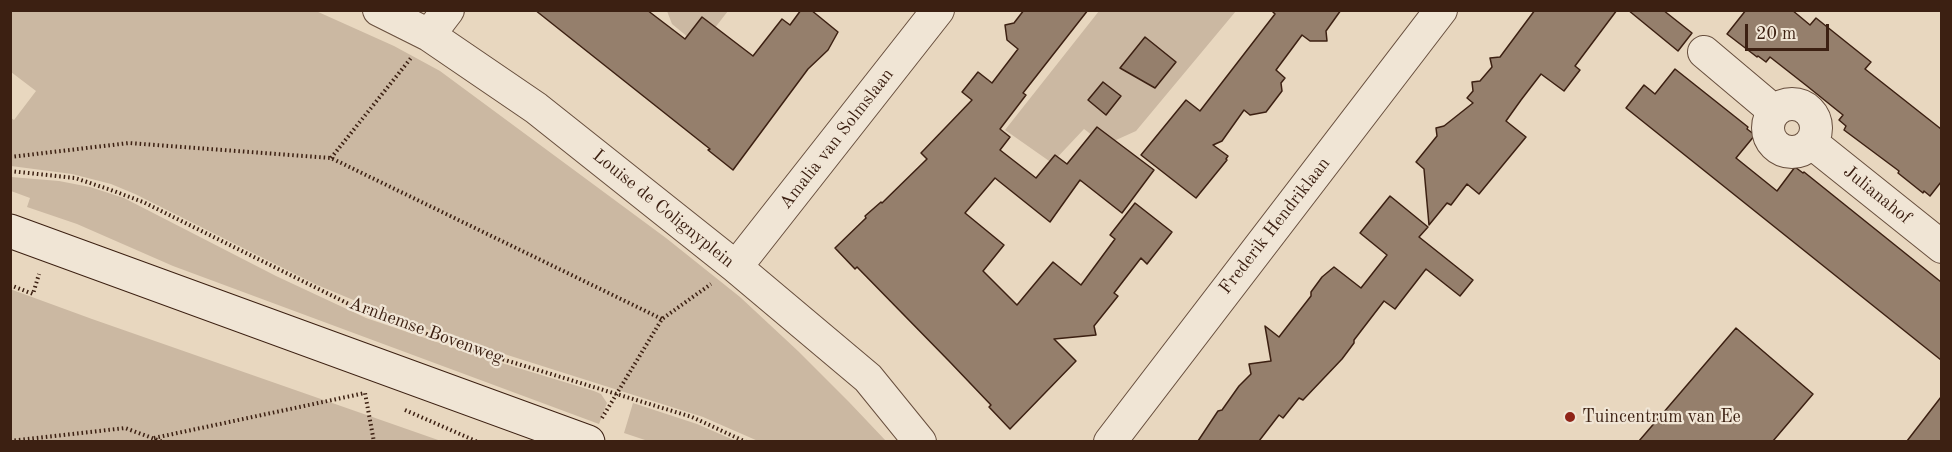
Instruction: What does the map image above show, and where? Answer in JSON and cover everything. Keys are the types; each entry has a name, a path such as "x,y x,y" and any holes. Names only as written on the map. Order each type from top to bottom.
{"main road":[{"path":"10,231 588,441"}],"street":[{"name":"Louise de Colignyplein","path":"379,10 429,35 536,108 736,267 868,378 920,441"},
{"path":"429,35 448,10"},
{"name":"Amalia van Solmslaan","path":"736,267 938,10"},
{"name":"Frederik Hendriklaan","path":"1110,441 1441,10"},
{"name":"Julianahof","path":"1704,52 1774,111 1789,104 1805,107 1815,120 1817,128 1812,143 1941,247"}],"path":[{"path":"331,158 429,35"},
{"path":"10,157 129,143 331,158 662,319"},
{"name":"Arnhemse Bovenweg","path":"10,171 75,178 111,189 143,202 367,313 482,353 692,417 746,441"},
{"path":"10,285 33,294 41,266"},
{"path":"615,394 662,319 736,267"},
{"path":"154,438 365,393 374,441"},
{"path":"10,441 125,428 163,441"}],"shaded area":[{"path":"11,11 316,11 394,46 440,71 666,238 740,297 798,351 886,441 758,441 703,417 438,333 385,313 317,285 111,184 72,174 11,166 11,118 14,120 36,91 11,72"},
{"path":"667,11 728,11 700,47 672,24"},
{"path":"1099,11 1236,11 1136,131 1105,145 1084,129 1052,163 1005,130"},
{"path":"11,177 59,181 90,187 124,198 276,276 366,318 472,354 594,391 601,394 607,403 599,424 173,266 77,224 27,207 30,198 11,191"},
{"path":"10,289 92,319 441,441 11,441"},
{"path":"633,403 697,424 736,441 648,441 624,433"}],"building":[{"path":"535,10 647,10 685,39 702,17 753,56 782,19 790,25 801,10 811,10 838,32 828,50 808,69 733,170 708,150 710,149"},
{"path":"1024,10 1088,10 1023,93 1026,95 1000,129 1010,137 1000,150 1036,178 1055,155 1067,164 1097,127 1154,170 1122,213 1080,180 1050,222 995,178 965,213 1004,245 983,271 1017,305 1053,262 1081,285 1115,239 1110,235 1135,203 1172,232 1147,264 1141,258 1114,293 1118,296 1094,326 1096,335 1054,339 1076,361 1010,429 989,407 991,405 949,361 857,267 855,269 835,248 866,218 865,216 882,203 927,159 921,153 972,100 962,92 978,72 992,83 1018,49 1007,40 1005,25 1014,23"},
{"path":"1271,10 1341,10 1326,31 1327,41 1310,41 1302,35 1276,70 1285,78 1281,83 1282,91 1266,112 1250,115 1244,110 1222,141 1213,145 1228,156 1227,160 1196,198 1141,155 1186,100 1200,111 1275,14"},
{"path":"1535,10 1617,10 1575,66 1580,70 1564,91 1541,74 1521,100 1506,121 1526,137 1479,194 1467,184 1451,205 1447,203 1429,225 1424,169 1416,162 1437,136 1436,128 1444,126 1473,103 1467,98 1473,91 1472,82 1480,81 1492,67 1490,58 1500,57"},
{"path":"1628,10 1663,10 1692,33 1678,51"},
{"path":"1746,10 1792,10 1810,25 1816,18 1871,62 1865,69 1941,129 1941,182 1930,196 1924,191 1923,193 1898,173 1899,171 1844,130 1846,126 1839,120 1843,115 1807,86 1770,57 1766,62 1727,34"},
{"path":"1145,37 1176,62 1155,88 1120,68"},
{"path":"1675,69 1755,135 1736,158 1777,191 1795,167 1941,282 1941,360 1626,108 1644,85 1655,94"},
{"path":"1103,82 1121,96 1106,115 1088,100"},
{"path":"1390,196 1428,227 1419,237 1473,280 1460,296 1426,269 1395,309 1384,301 1342,359 1303,400 1299,398 1283,418 1279,415 1259,441 1198,441 1218,411 1222,410 1239,386 1251,374 1249,364 1271,361 1265,326 1279,337 1311,296 1311,292 1322,277 1334,267 1361,288 1387,255 1360,233"},
{"path":"1736,328 1813,394 1773,441 1639,441"},
{"path":"1941,397 1941,441 1907,441"}],"place":[{"name":"Tuincentrum van Ee","path":"1570,417"}]}
